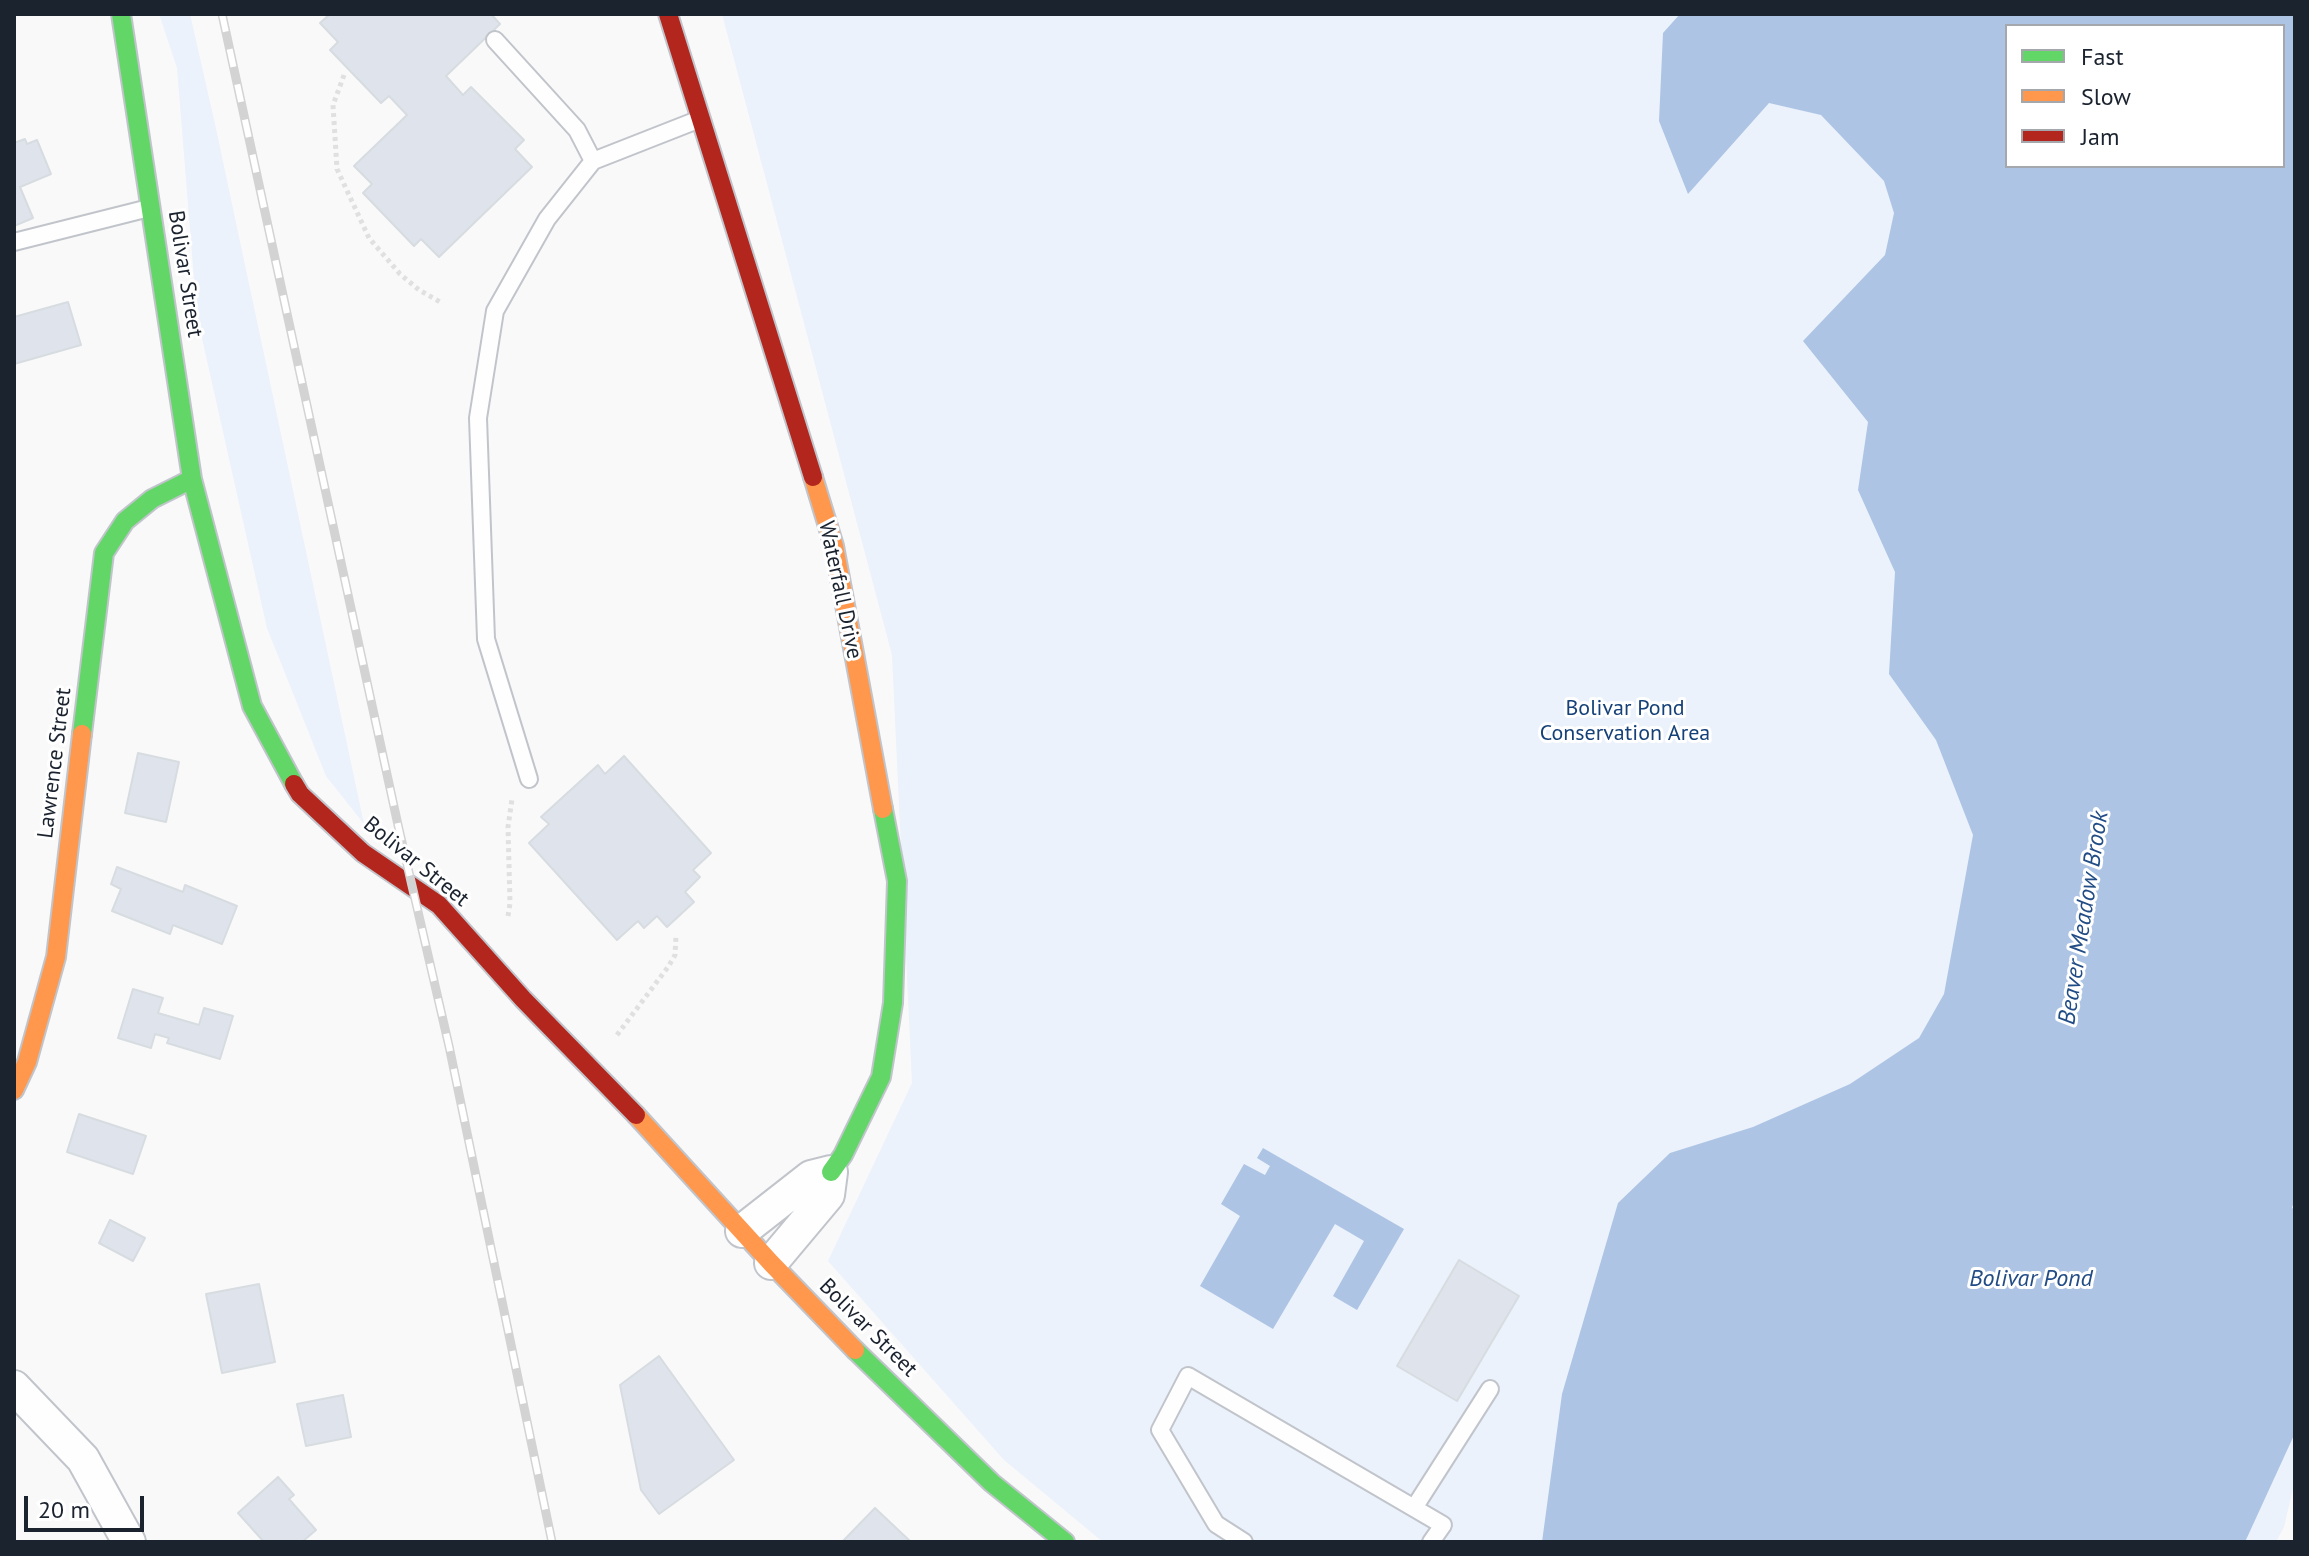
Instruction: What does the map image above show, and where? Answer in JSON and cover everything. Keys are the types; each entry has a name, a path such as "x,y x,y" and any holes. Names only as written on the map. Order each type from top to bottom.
{"street":[{"name":"Bolivar Street","path":"121,14 192,479 252,706 300,794 363,853 439,905 523,999 606,1082 771,1263 877,1372 992,1483 1065,1542"},
{"name":"Waterfall Drive","path":"668,14 834,546 897,881 893,1003 881,1077 843,1155 831,1172 828,1195 771,1263"},
{"name":"Lawrence Street","path":"14,1090 27,1062 56,957 104,553 125,521 152,499 192,479"},
{"path":"742,1231 811,1177 831,1172"},
{"path":"14,1387 83,1459 129,1542"}],"lane":[{"path":"495,40 577,130 593,161"},
{"path":"522,782 486,639 478,418 495,311 547,219 593,161 701,119"},
{"path":"14,242 150,208"},
{"path":"1244,1542 1216,1524 1160,1430 1188,1376 1443,1525 1431,1542"},
{"path":"1414,1508 1490,1389"}],"path":[{"path":"344,75 333,105 337,169 369,238 400,274 442,303"},
{"path":"504,927 510,903 508,827 522,782"},
{"path":"613,1040 668,967 675,955 676,936"}],"green space":[{"path":"159,14 190,14 364,824 326,776 267,628 197,316 177,68"},
{"name":"Bolivar Pond Conservation Area","path":"722,14 2295,14 2295,1480 2284,1527 2276,1542 1103,1542 1004,1460 828,1261 912,1083 892,655"}],"water":[{"name":"Bolivar Pond","path":"1680,14 2295,14 2295,1201 2292,1207 2295,1213 2295,1433 2245,1542 1542,1542 1562,1394 1618,1203 1670,1153 1753,1127 1850,1084 1919,1038 1944,994 1973,835 1936,740 1889,674 1895,572 1858,490 1868,422 1803,341 1885,255 1894,213 1884,181 1821,115 1769,103 1688,194 1659,121 1663,33"},
{"path":"1263,1148 1404,1229 1357,1310 1333,1296 1364,1241 1335,1224 1273,1329 1200,1286 1240,1216 1221,1204 1244,1164 1265,1175 1270,1166 1257,1158"}],"building":[{"path":"330,14 491,14 500,24 446,76 463,95 471,87 524,140 515,149 532,167 439,257 421,239 414,246 363,193 372,184 354,166 407,115 389,96 381,103 330,50 338,42 320,23"},
{"path":"25,139 27,144 37,140 51,174 20,187 33,218 14,226 14,143"},
{"path":"68,302 81,345 14,364 14,317"},
{"path":"138,753 179,762 166,822 125,813"},
{"path":"624,756 711,853 693,870 700,877 685,892 694,902 667,927 657,916 644,928 638,921 617,940 529,843 549,824 541,817 598,765 605,774"},
{"path":"117,867 183,892 185,885 237,906 222,944 173,925 170,934 112,911 121,889 111,884"},
{"path":"133,989 163,998 158,1013 199,1025 204,1008 233,1016 220,1059 167,1043 169,1038 155,1034 151,1048 118,1038"},
{"path":"79,1114 146,1136 133,1174 67,1152"},
{"path":"110,1220 145,1238 133,1261 99,1243"},
{"path":"1459,1260 1519,1296 1457,1401 1397,1366"},
{"path":"259,1284 275,1362 222,1373 206,1294"},
{"path":"659,1356 734,1460 659,1514 641,1490 620,1385"},
{"path":"343,1395 351,1437 306,1446 297,1404"},
{"path":"278,1477 294,1495 289,1499 316,1530 302,1542 264,1542 238,1513"},
{"path":"875,1508 911,1542 842,1542"}],"railway":[{"path":"222,14 449,1046 552,1542"}],"traffic: fast":[{"path":"121,14 192,479 252,706 294,784"},
{"path":"82,734 104,553 125,521 152,499 192,479"},
{"path":"831,1172 843,1155 881,1077 893,1003 897,881 883,809"},
{"path":"855,1350 992,1483 1065,1542"}],"traffic: slow":[{"path":"813,477 834,546 883,809"},
{"path":"14,1090 27,1062 56,957 82,734"},
{"path":"636,1115 855,1350"}],"traffic: jam":[{"path":"668,14 813,477"},
{"path":"294,784 300,794 363,853 439,905 523,999 636,1115"}],"water label":[{"name":"Beaver Meadow Brook","path":"2084,918"}]}
